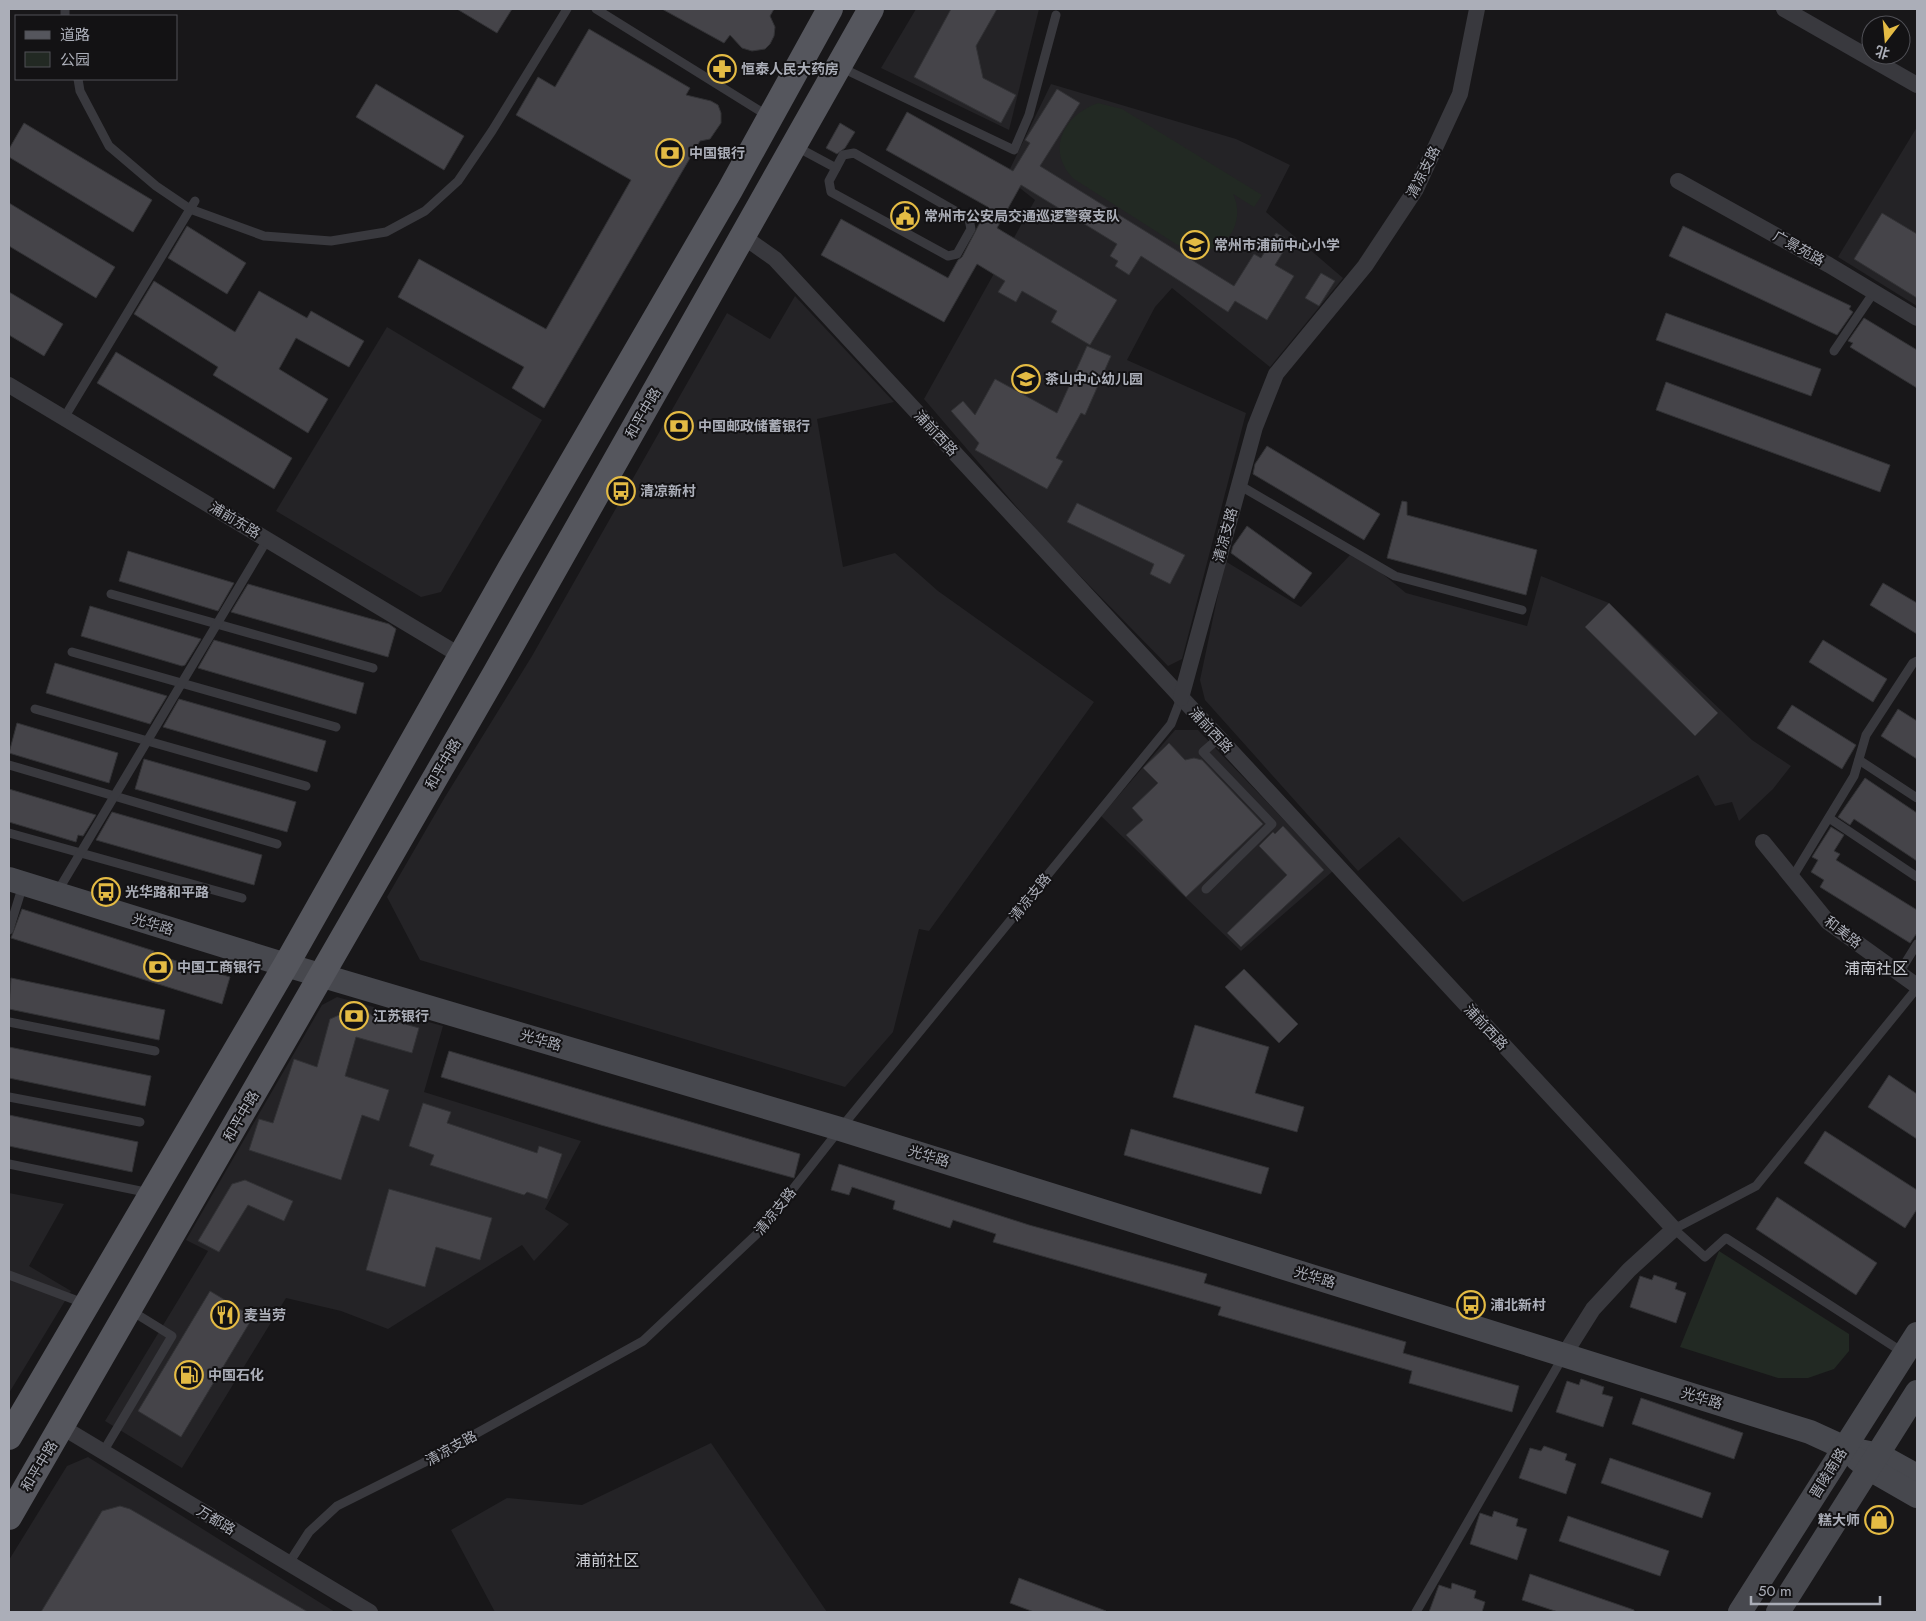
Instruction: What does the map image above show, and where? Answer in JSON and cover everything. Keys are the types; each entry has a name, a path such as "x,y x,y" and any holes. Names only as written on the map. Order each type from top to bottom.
{"main road":[{"path":"9,1437 286,965 771,117 830,9"},
{"name":"和平中路","path":"9,1516 322,975 744,237 871,9"},
{"name":"光华路","path":"16,882 286,965 840,1128 1810,1432 1874,1462 1917,1476"},
{"name":"晋陵南路","path":"1740,1612 1911,1344"},
{"path":"1778,1612 1917,1392"},
{"name":"光华路","path":"1874,1462 1917,1496"}],"street":[{"path":"1784,9 1917,86"},
{"name":"清凉支路","path":"1181,698 1255,427 1276,374 1365,266 1416,189 1460,94 1474,10"},
{"name":"广景苑路","path":"1678,181 1917,318"},
{"name":"浦前西路","path":"744,237 775,259 1674,1229"},
{"name":"浦前东路","path":"9,385 461,656"},
{"name":"和美路","path":"1763,842 1828,922 1917,987"},
{"path":"1564,1355 1593,1309 1629,1270 1674,1229"},
{"name":"万都路","path":"62,1427 370,1612"}],"lane":[{"path":"78,80 80,90 109,146 156,186 193,205 264,236 331,241 386,232 425,211 458,181 567,9"},
{"path":"596,9 771,117"},
{"path":"839,67 1014,150 1028,115 1056,14"},
{"path":"795,146 836,168"},
{"path":"854,153 969,220 971,229 957,254 948,256 831,192 828,181 836,168 843,155 854,153"},
{"path":"64,418 193,205"},
{"path":"1834,350 1874,292"},
{"path":"1239,485 1395,576 1522,610"},
{"path":"56,894 267,540"},
{"path":"112,594 373,668"},
{"path":"72,652 336,727"},
{"path":"1792,878 1854,776 1866,735 1913,663 1917,661"},
{"name":"清凉支路","path":"289,1564 309,1532 337,1506 423,1463 643,1341 759,1232 840,1128 1171,724 1181,698"},
{"path":"35,709 306,786"},
{"path":"1206,889 1272,824 1203,752 1219,738"},
{"path":"1859,760 1917,798"},
{"path":"9,766 277,844"},
{"path":"1828,818 1917,878"},
{"path":"9,833 242,898"},
{"path":"9,930 16,882"},
{"path":"1899,973 1917,944"},
{"path":"1911,1344 1726,1238 1705,1257 1674,1229 1756,1186 1917,987"},
{"path":"9,1022 155,1051"},
{"path":"9,1097 140,1122"},
{"path":"9,1164 152,1194"},
{"path":"9,1275 88,1305"},
{"path":"103,1452 172,1336 129,1310"},
{"path":"1416,1612 1564,1355"}],"shaded area":[{"path":"916,9 1039,9 1009,130 881,68"},
{"path":"1051,84 1236,139 1290,165 1266,212 1343,278 1270,367 1172,288 1155,307 1127,360 1246,413 1182,659 1168,666 1046,541 924,399 1035,200 1006,177"},
{"path":"1917,127 1917,306 1838,257"},
{"path":"795,296 894,402 817,419 843,567 895,553 938,591 1094,702 929,931 919,929 893,1032 845,1087 420,960 387,897 445,797 532,656 727,313 770,339"},
{"path":"387,327 542,420 441,592 421,597 276,511"},
{"path":"1350,555 1379,571 1406,593 1527,626 1541,576 1609,603 1752,740 1791,766 1773,789 1739,821 1732,802 1715,806 1698,775 1463,902 1399,837 1358,871 1205,700 1200,680 1225,561 1301,607"},
{"path":"1175,730 1198,730 1333,871 1241,951 1101,816"},
{"path":"337,997 443,1026 424,1092 581,1141 545,1209 569,1224 534,1261 522,1245 388,1329 341,1311 286,1298 182,1468 105,1421 208,1251 186,1240 322,1005"},
{"path":"9,1193 64,1204 29,1266 71,1291 9,1393"},
{"path":"711,1443 827,1612 495,1612 451,1530 507,1498 582,1505"},
{"path":"88,1457 335,1612 9,1612 9,1560 67,1466"}],"green space":[{"path":"1098,103 1122,109 1262,195 1254,207 1233,194 1237,211 1234,228 1230,236 1216,247 1199,250 1176,244 1074,179 1065,168 1061,157 1060,145 1062,135 1076,116"},
{"path":"1719,1251 1849,1334 1849,1351 1834,1369 1808,1378 1778,1378 1680,1347"}],"building":[{"path":"457,9 512,9 497,33"},
{"path":"662,9 774,9 770,16 775,27 774,36 765,49 752,51 742,48 730,35 724,43"},
{"path":"951,9 997,9 976,46 983,78 1016,95 1001,123 914,77"},
{"path":"589,29 690,88 686,95 711,101 718,105 721,113 721,123 710,139 700,141 544,408 512,388 524,367 398,297 419,259 546,329 631,180 516,115 538,77 555,87"},
{"path":"376,84 464,136 444,170 356,117"},
{"path":"1057,89 1080,103 1040,166 1234,286 1254,254 1261,258 1276,233 1290,241 1275,265 1294,276 1267,320 1235,301 1228,312 1141,256 1129,275 1115,266 1118,261 1110,256 1117,244 1021,185 997,228 1117,300 1090,345 1051,322 1057,311 1022,291 1016,302 998,292 1005,281 977,264 944,322 821,255 841,219 948,278 958,260 962,257 988,207 886,150 907,112 1013,171 1030,143 1025,140"},
{"path":"24,123 152,200 133,232 9,157 9,149"},
{"path":"840,123 855,132 845,148 837,154 826,148"},
{"path":"9,203 115,267 96,298 9,246"},
{"path":"1882,213 1917,234 1917,298 1854,259"},
{"path":"187,226 246,263 227,294 168,258"},
{"path":"1683,226 1851,306 1849,309 1853,312 1837,335 1669,256"},
{"path":"1321,273 1335,281 1319,306 1305,298"},
{"path":"154,281 235,332 259,291 307,318 311,311 364,341 349,367 296,338 279,369 328,399 308,433 213,375 218,367 134,314"},
{"path":"9,292 63,324 44,356 9,335"},
{"path":"1666,313 1821,369 1811,396 1656,340"},
{"path":"1864,318 1917,350 1917,388 1850,347 1853,343 1848,341"},
{"path":"1087,346 1111,356 1085,415 1081,413 1056,458 1063,461 1047,489 975,450 979,443 951,411 963,401 975,415 995,379 1057,413"},
{"path":"116,352 292,458 274,489 97,383"},
{"path":"1666,382 1890,465 1880,492 1656,410"},
{"path":"1267,446 1380,514 1364,540 1253,474 1255,464"},
{"path":"1402,501 1407,502 1407,515 1537,550 1526,595 1387,558"},
{"path":"1077,503 1185,555 1170,584 1150,574 1154,564 1067,522"},
{"path":"1247,526 1312,573 1294,599 1231,553 1233,546"},
{"path":"128,551 234,583 218,611 119,581"},
{"path":"1883,583 1917,603 1917,634 1870,605"},
{"path":"248,584 389,624 396,629 388,657 231,612"},
{"path":"1609,603 1718,713 1695,736 1585,627"},
{"path":"90,606 201,639 185,665 182,666 81,636"},
{"path":"214,640 364,683 356,714 198,668"},
{"path":"1823,640 1887,679 1873,702 1809,662"},
{"path":"55,663 167,696 150,724 46,693"},
{"path":"179,699 326,741 317,772 163,727"},
{"path":"1792,705 1856,745 1842,769 1777,728"},
{"path":"1898,709 1917,721 1917,759 1881,736"},
{"path":"17,723 118,753 109,783 9,753"},
{"path":"1169,743 1185,760 1194,758 1202,760 1263,824 1186,897 1126,835 1143,820 1132,808 1158,783 1143,768"},
{"path":"144,759 296,802 287,832 135,789"},
{"path":"1865,778 1917,813 1917,861 1854,819 1850,825 1838,817"},
{"path":"9,789 96,815 83,836 78,835 76,842 9,822"},
{"path":"112,812 262,855 254,885 96,840"},
{"path":"1283,826 1324,870 1241,947 1227,933 1287,875 1259,846 1273,832 1275,834"},
{"path":"1831,827 1844,835 1834,851 1840,854 1836,860 1917,910 1917,933 1910,943 1820,887 1824,880 1811,872 1818,860 1812,857"},
{"path":"22,909 154,951 153,954 230,977 222,1004 11,938"},
{"path":"1244,969 1298,1024 1279,1043 1225,987"},
{"path":"11,978 165,1010 159,1040 9,1009"},
{"path":"353,1009 419,1028 412,1053 356,1037 345,1076 389,1090 379,1121 362,1115 341,1180 249,1150 259,1119 273,1123 294,1059 317,1067 330,1019"},
{"path":"1195,1025 1269,1047 1255,1093 1304,1107 1297,1132 1173,1097"},
{"path":"9,1047 151,1076 145,1106 9,1078"},
{"path":"449,1051 800,1154 794,1178 601,1125 441,1077"},
{"path":"1889,1075 1917,1094 1917,1139 1868,1107"},
{"path":"423,1103 451,1112 447,1123 537,1153 539,1146 562,1154 547,1199 527,1192 524,1195 430,1165 434,1155 409,1146"},
{"path":"9,1115 138,1142 132,1172 9,1146"},
{"path":"1131,1129 1269,1168 1261,1194 1124,1155"},
{"path":"1825,1131 1917,1190 1917,1209 1905,1228 1804,1163"},
{"path":"839,1164 1029,1225 1207,1274 1204,1283 1406,1342 1403,1353 1519,1386 1512,1412 1409,1383 1412,1371 1218,1315 1221,1307 993,1242 996,1234 953,1220 950,1228 893,1209 895,1201 852,1187 849,1195 831,1190"},
{"path":"245,1180 293,1201 284,1221 248,1205 219,1252 198,1241 232,1184"},
{"path":"389,1189 492,1218 480,1260 436,1247 425,1287 366,1270"},
{"path":"1777,1197 1877,1263 1856,1295 1756,1229"},
{"path":"1654,1275 1677,1283 1675,1289 1686,1293 1676,1323 1630,1307 1640,1276 1652,1280"},
{"name":"中国石化","path":"210,1291 253,1317 181,1437 138,1411"},
{"path":"1581,1379 1604,1387 1602,1394 1613,1397 1603,1427 1556,1412 1567,1381 1579,1385"},
{"path":"1641,1398 1743,1433 1734,1459 1632,1424"},
{"path":"1544,1446 1567,1454 1565,1460 1576,1464 1566,1494 1519,1478 1530,1448 1541,1451"},
{"path":"1610,1458 1711,1493 1702,1518 1601,1483"},
{"path":"120,1506 130,1509 308,1612 41,1612 102,1511"},
{"path":"1494,1511 1518,1519 1516,1526 1527,1529 1517,1560 1470,1544 1480,1513 1492,1517"},
{"path":"1568,1516 1669,1551 1660,1576 1559,1541"},
{"path":"1530,1574 1634,1610 1634,1612 1558,1612 1522,1600"},
{"path":"1019,1578 1106,1612 1034,1612 1010,1603"},
{"path":"1452,1583 1476,1591 1474,1598 1485,1602 1482,1612 1429,1612 1439,1585 1451,1589"}],"place":[{"name":"恒泰人民大药房","path":"722,69"},
{"name":"中国银行","path":"670,153"},
{"name":"常州市公安局交通巡逻警察支队","path":"905,216"},
{"name":"常州市浦前中心小学","path":"1195,245"},
{"name":"茶山中心幼儿园","path":"1026,379"},
{"name":"中国邮政储蓄银行","path":"679,426"},
{"name":"清凉新村","path":"621,491"},
{"name":"光华路和平路","path":"106,892"},
{"name":"中国工商银行","path":"158,967"},
{"name":"江苏银行","path":"354,1016"},
{"name":"浦北新村","path":"1471,1305"},
{"name":"麦当劳","path":"225,1315"},
{"name":"中国石化","path":"189,1375"},
{"name":"糕大师","path":"1879,1520"}],"district":[{"name":"浦南社区","path":"1876,968"},
{"name":"浦前社区","path":"607,1560"}]}
